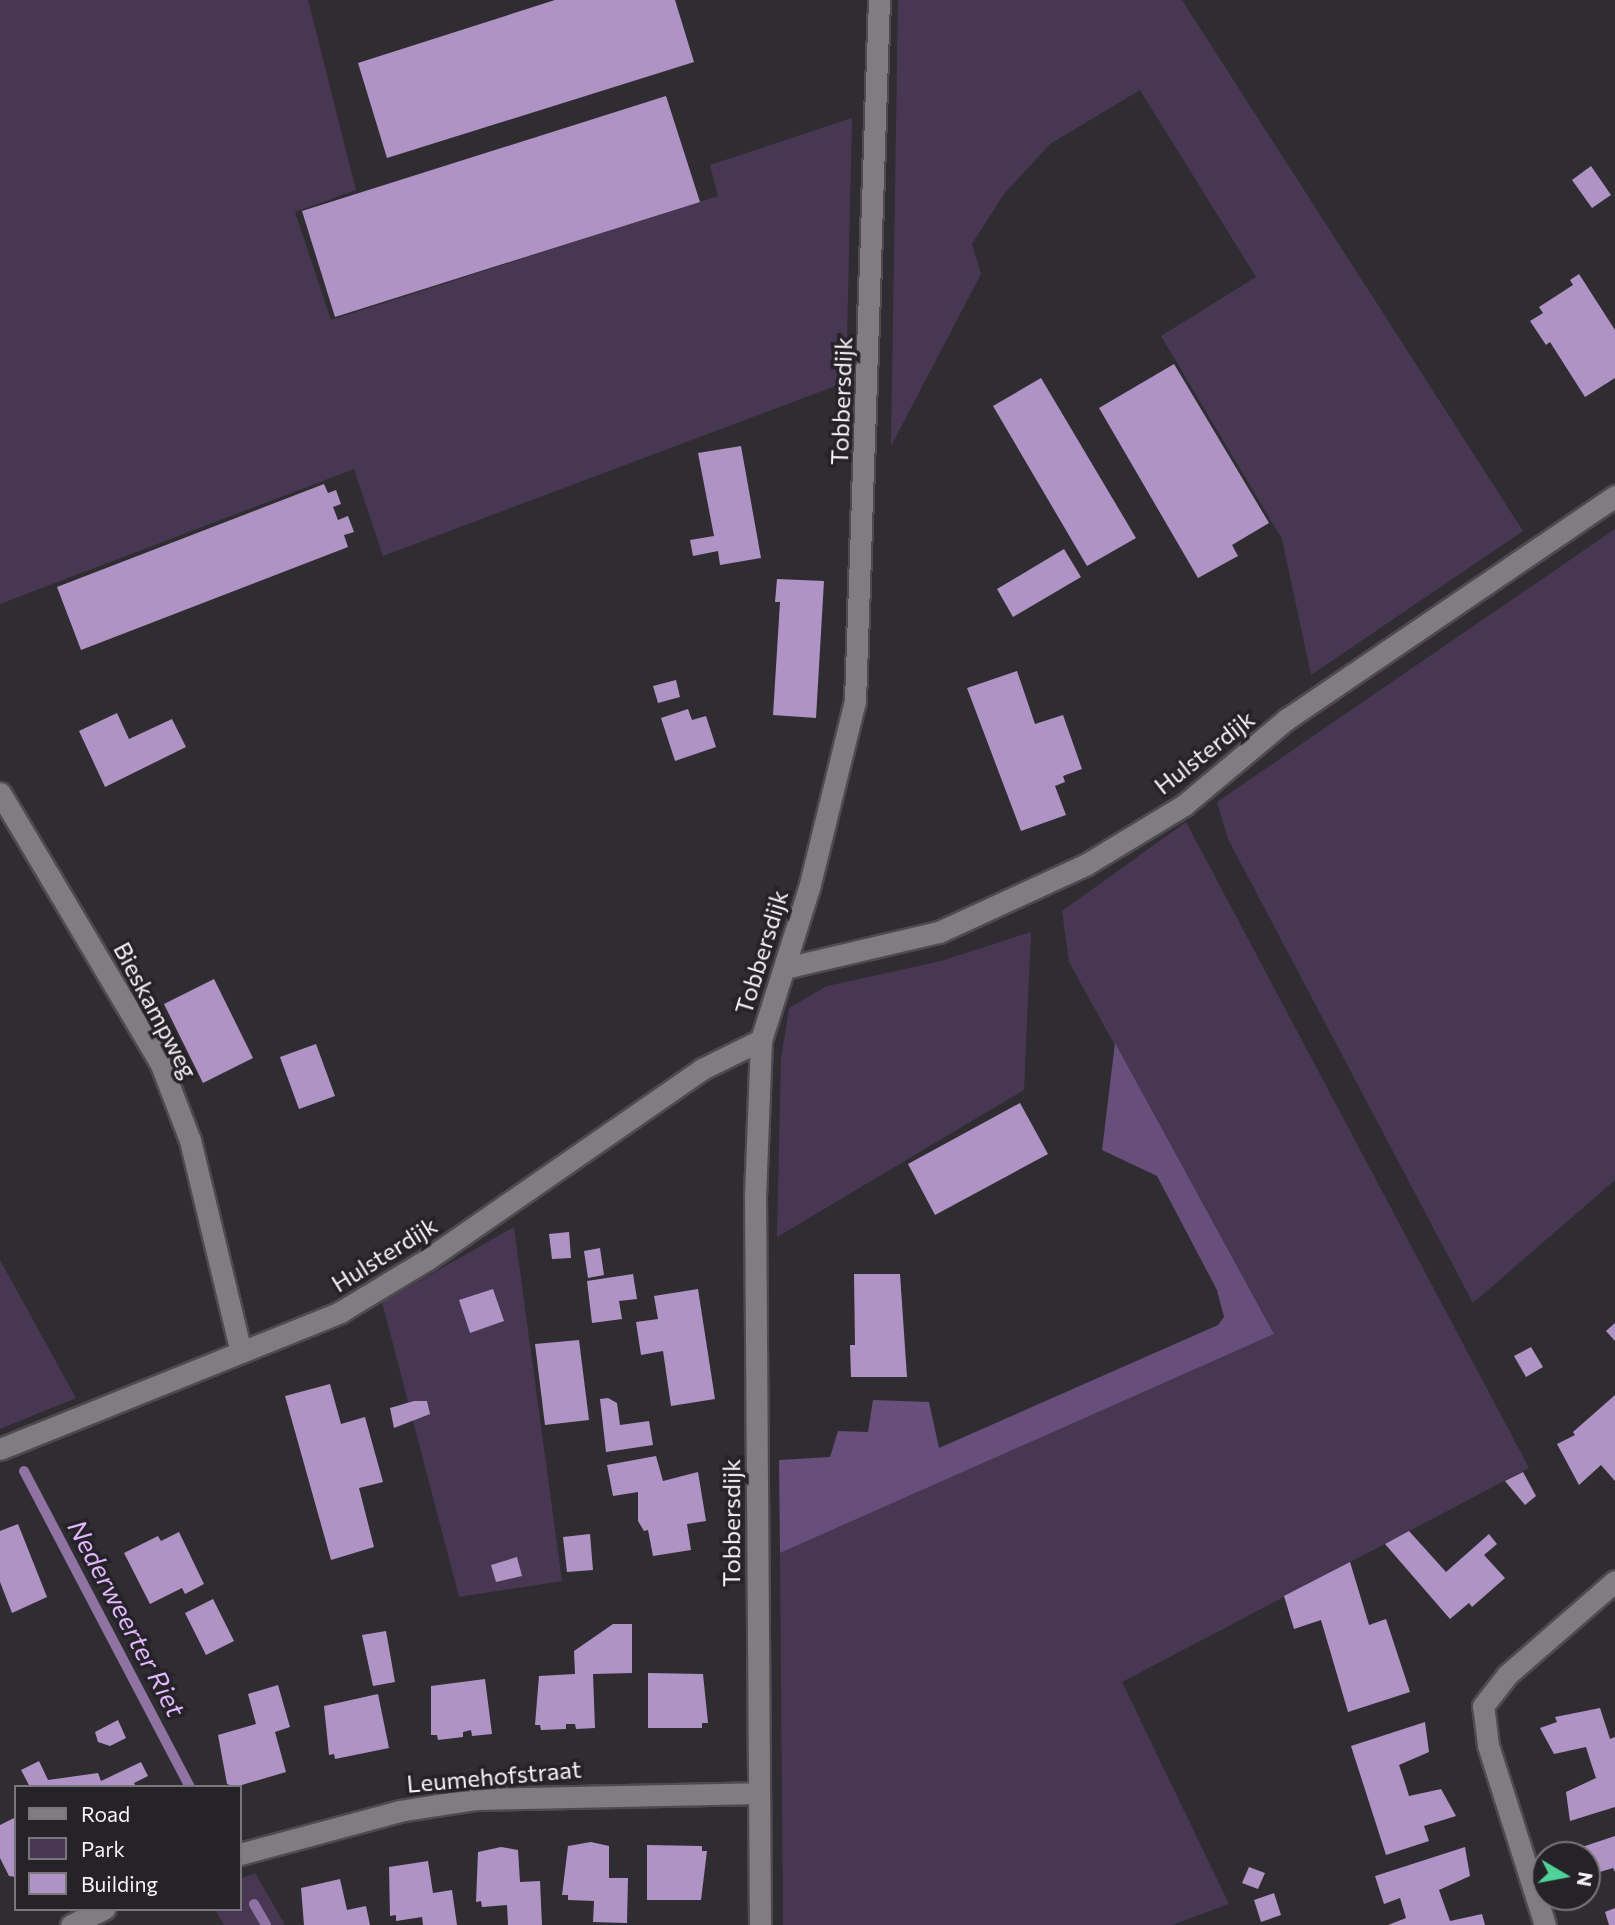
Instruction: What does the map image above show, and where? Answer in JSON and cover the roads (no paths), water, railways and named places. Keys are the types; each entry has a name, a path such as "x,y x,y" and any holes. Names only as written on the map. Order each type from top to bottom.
{"street":[{"name":"Tobbersdijk","path":"760,1925 755,1196 761,1040 785,968 855,701 879,0"},
{"name":"Hulsterdijk","path":"785,968 939,932 1085,865 1184,805 1287,719 1615,496"},
{"name":"Bieskampweg","path":"0,793 160,1062 190,1140 241,1352"},
{"name":"Hulsterdijk","path":"0,1449 340,1312 384,1286 702,1069 761,1040"},
{"path":"1545,1925 1488,1745 1483,1706 1507,1675 1615,1581"},
{"name":"Leumehofstraat","path":"242,1853 399,1811 476,1799 758,1793"},
{"path":"71,1925 100,1911"}],"waterway":[{"name":"Nederweerter Riet","path":"24,1471 189,1785"},
{"name":"Nederweerter Riet","path":"254,1904 266,1925"}]}
